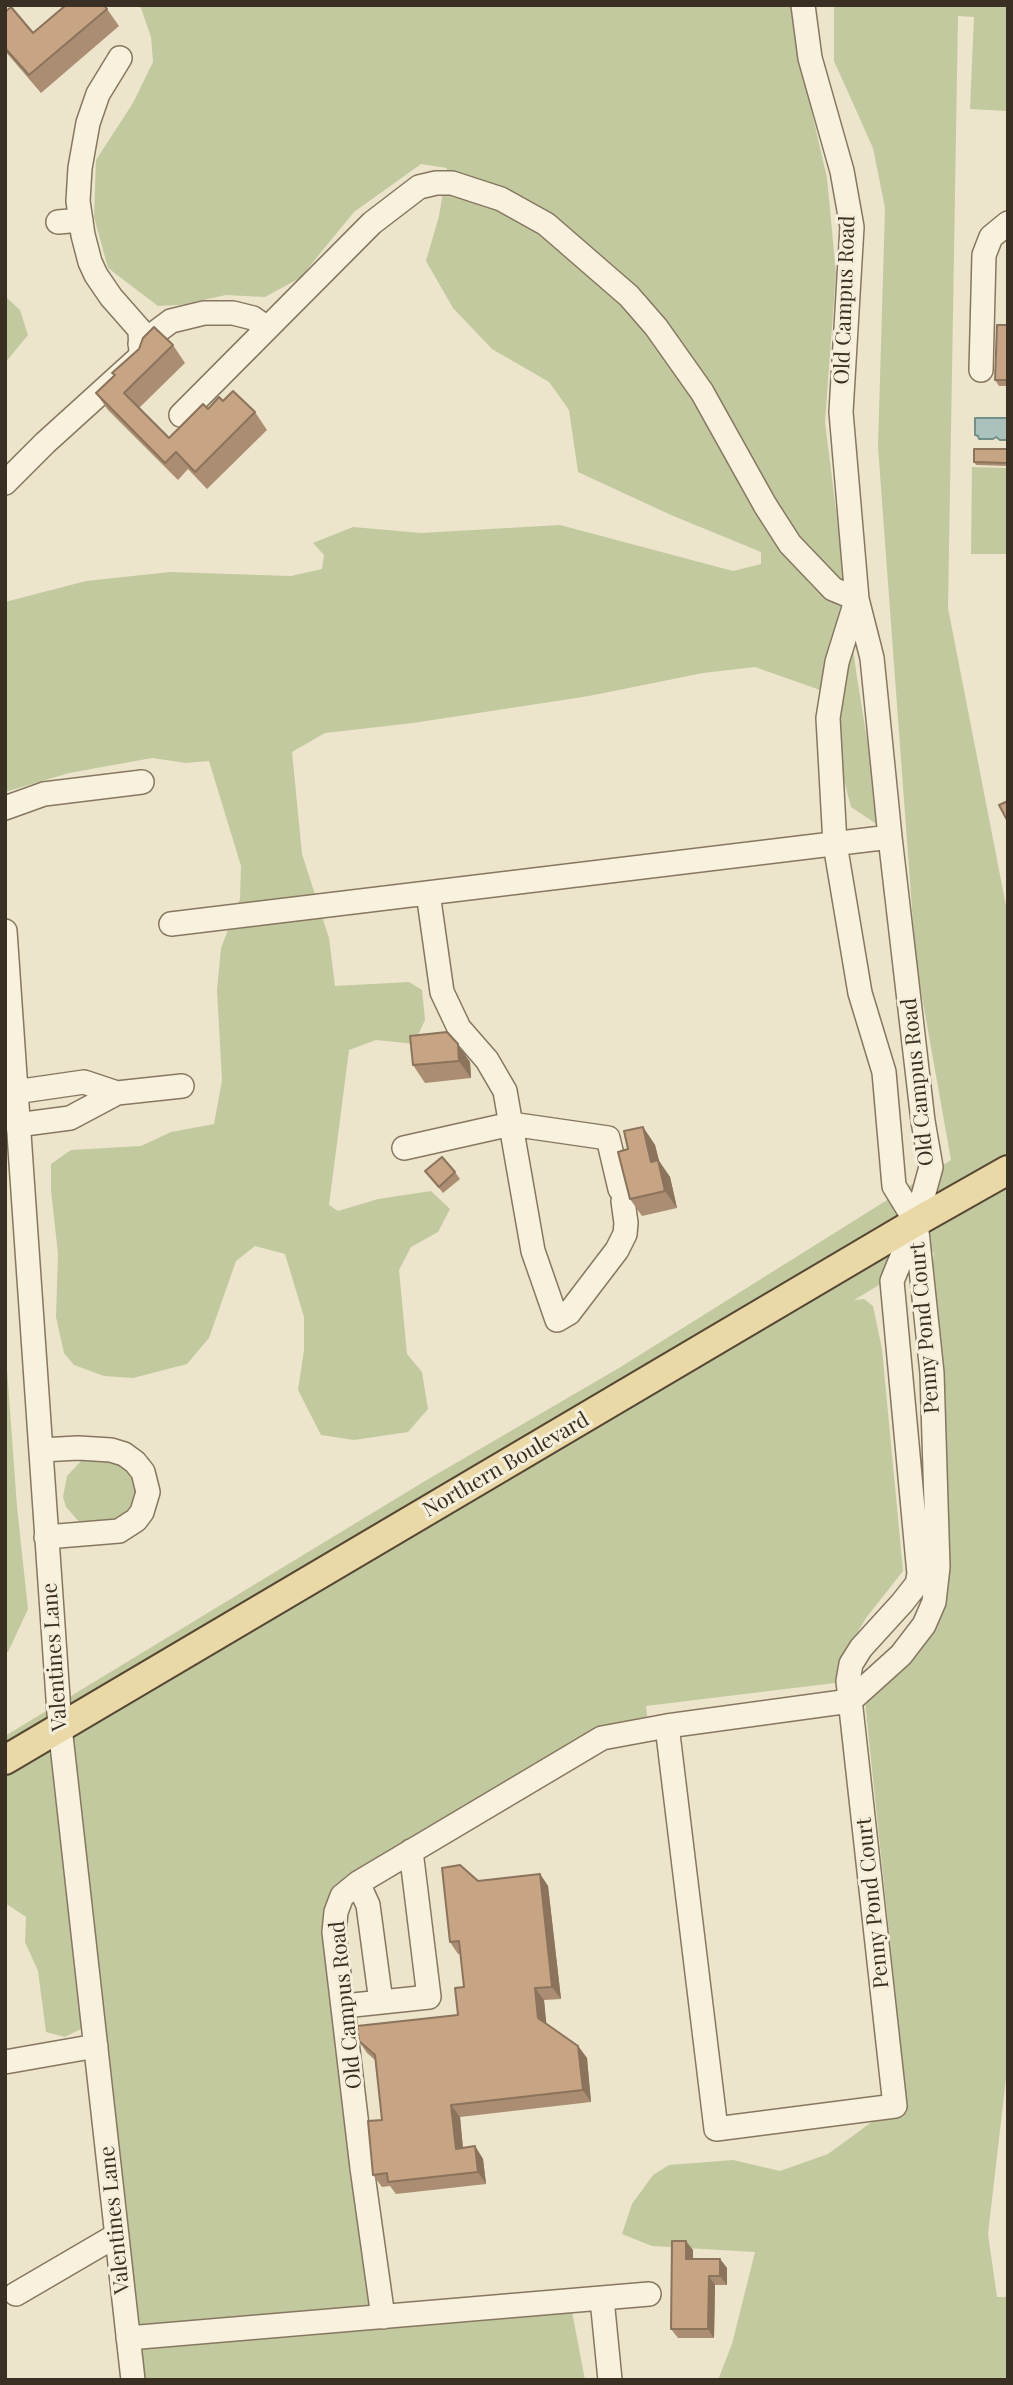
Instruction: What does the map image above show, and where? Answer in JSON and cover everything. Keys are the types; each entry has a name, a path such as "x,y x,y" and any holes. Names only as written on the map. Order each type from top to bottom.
{"main road":[{"name":"Northern Boulevard","path":"7,1755 60,1727 1008,1170"}],"street":[{"name":"Old Campus Road","path":"803,5 810,58 842,171 852,227 841,412 857,599 872,658 890,837 923,1121 931,1167 916,1222"},
{"path":"5,483 141,356 139,330 96,275 86,248 69,221 78,201 80,168 88,122 98,94 120,58"},
{"path":"181,415 372,223 419,187 452,183 501,199 546,224 628,296 656,327 702,392 790,544 833,589 857,599"},
{"path":"981,370 984,255 991,237 1008,223"},
{"path":"140,344 171,321 204,313 233,313 253,318 267,328"},
{"name":"Old Campus Road","path":"857,599 837,662 828,718 835,844 860,993 884,1072 894,1186 916,1222"},
{"path":"5,808 44,794 142,782"},
{"path":"171,925 890,837"},
{"path":"428,893 442,992 459,1028 487,1060 505,1091 533,1251 556,1320 569,1313 617,1250 625,1234 622,1195 608,1138"},
{"name":"Valentines Lane","path":"5,931 60,1727 133,2380"},
{"path":"15,1092 84,1082 117,1093"},
{"path":"17,1125 70,1118 117,1093 182,1086"},
{"path":"404,1148 511,1124 608,1138 631,1133"},
{"name":"Penny Pond Court","path":"850,1701 901,1655 924,1625 934,1602 938,1567 932,1373 916,1222"},
{"name":"Penny Pond Court","path":"667,1726 716,2129 895,2106 848,1681 851,1664 860,1648 902,1603 917,1584 919,1574 892,1281 916,1222"},
{"path":"41,1450 78,1448 111,1450 124,1454 143,1472 148,1492 142,1512 128,1527 108,1533 46,1538"},
{"name":"Old Campus Road","path":"383,2317 362,2168 334,1921 342,1896 358,1882 590,1744 610,1736 850,1701"},
{"path":"344,2006 429,1997 411,1851"},
{"path":"358,1882 368,1905 381,2002"},
{"path":"5,2062 96,2046"},
{"path":"16,2294 117,2235"},
{"path":"128,2338 649,2294"},
{"path":"602,2298 610,2380"}],"green space":[{"path":"136,5 792,5 798,52 827,178 836,273 825,422 856,671 881,827 851,807 843,776 837,696 755,667 703,673 589,696 413,723 325,733 292,752 302,854 329,938 335,986 409,982 422,990 425,1020 414,1044 376,1040 349,1050 329,1205 338,1211 378,1199 431,1191 450,1209 438,1232 411,1247 399,1270 407,1354 422,1372 428,1409 408,1432 354,1440 321,1435 298,1390 304,1350 304,1317 285,1254 255,1246 236,1261 209,1338 187,1364 133,1378 104,1376 74,1365 64,1353 56,1317 58,1254 51,1164 71,1150 141,1146 171,1132 214,1124 222,1080 217,990 221,948 240,899 241,866 209,761 186,763 152,758 69,773 5,792 5,602 86,581 170,572 291,576 322,569 324,555 313,543 353,527 421,533 560,525 733,571 761,564 761,552 671,515 578,472 569,410 549,382 492,349 453,308 426,261 439,216 447,168 421,164 354,212 300,278 265,297 226,295 180,305 158,306 108,268 94,217 96,160 133,103 153,62 151,37 141,8"},
{"path":"834,5 1008,5 1008,111 970,109 974,17 958,16 948,608 1008,916 1008,2061 988,2234 997,2297 1008,2297 1008,2380 718,2380 732,2344 755,2252 652,2246 622,2234 632,2204 653,2175 669,2165 733,2160 780,2171 828,2154 880,2116 903,2105 903,2066 865,1702 943,1605 932,1268 934,1252 854,1300 864,1299 873,1306 882,1349 903,1571 866,1618 849,1647 843,1682 646,1706 648,1725 341,1894 379,2313 570,2301 585,2380 133,2380 83,2028 65,2037 46,2032 38,1971 25,1942 26,1917 5,1903 5,1736 425,1481 619,1368 951,1160 916,963 878,447 885,208 873,148 834,61"},
{"path":"5,296 20,310 28,335 5,363"},
{"path":"972,467 1008,468 1008,554 971,554"},
{"path":"5,1341 17,1507 28,1609 8,1652 5,1652"},
{"path":"92,1457 113,1458 130,1472 135,1482 135,1503 122,1521 81,1524 66,1507 63,1497 67,1476 82,1460"}],"water":[{"path":"975,418 1008,418 1008,440 996,437 979,439 975,435"}],"building":[{"path":"66,5 104,5 107,9 29,75 5,48 5,12 11,7 33,33"},
{"path":"997,325 1008,325 1008,380 995,380"},
{"path":"154,327 173,345 124,393 169,438 203,404 208,409 219,397 223,401 233,391 255,412 195,472 176,452 165,463 96,393 115,375 112,373 139,349 143,338"},
{"path":"974,449 1008,449 1008,463 974,462"},
{"path":"1008,801 1008,819 1007,820 999,805"},
{"path":"447,1032 458,1044 459,1061 413,1065 410,1036"},
{"path":"643,1127 651,1162 658,1160 665,1191 630,1199 618,1152 628,1149 624,1131"},
{"path":"442,1157 455,1172 439,1187 425,1171"},
{"path":"460,1865 478,1881 540,1874 552,1987 535,1988 538,2018 578,2046 583,2090 451,2105 456,2149 475,2146 478,2172 388,2182 387,2173 373,2175 368,2121 382,2120 375,2055 359,2041 357,2026 458,2015 455,1988 464,1987 459,1941 450,1942 442,1868"},
{"path":"672,2241 686,2241 686,2259 720,2259 720,2276 709,2276 708,2329 671,2329"}]}
